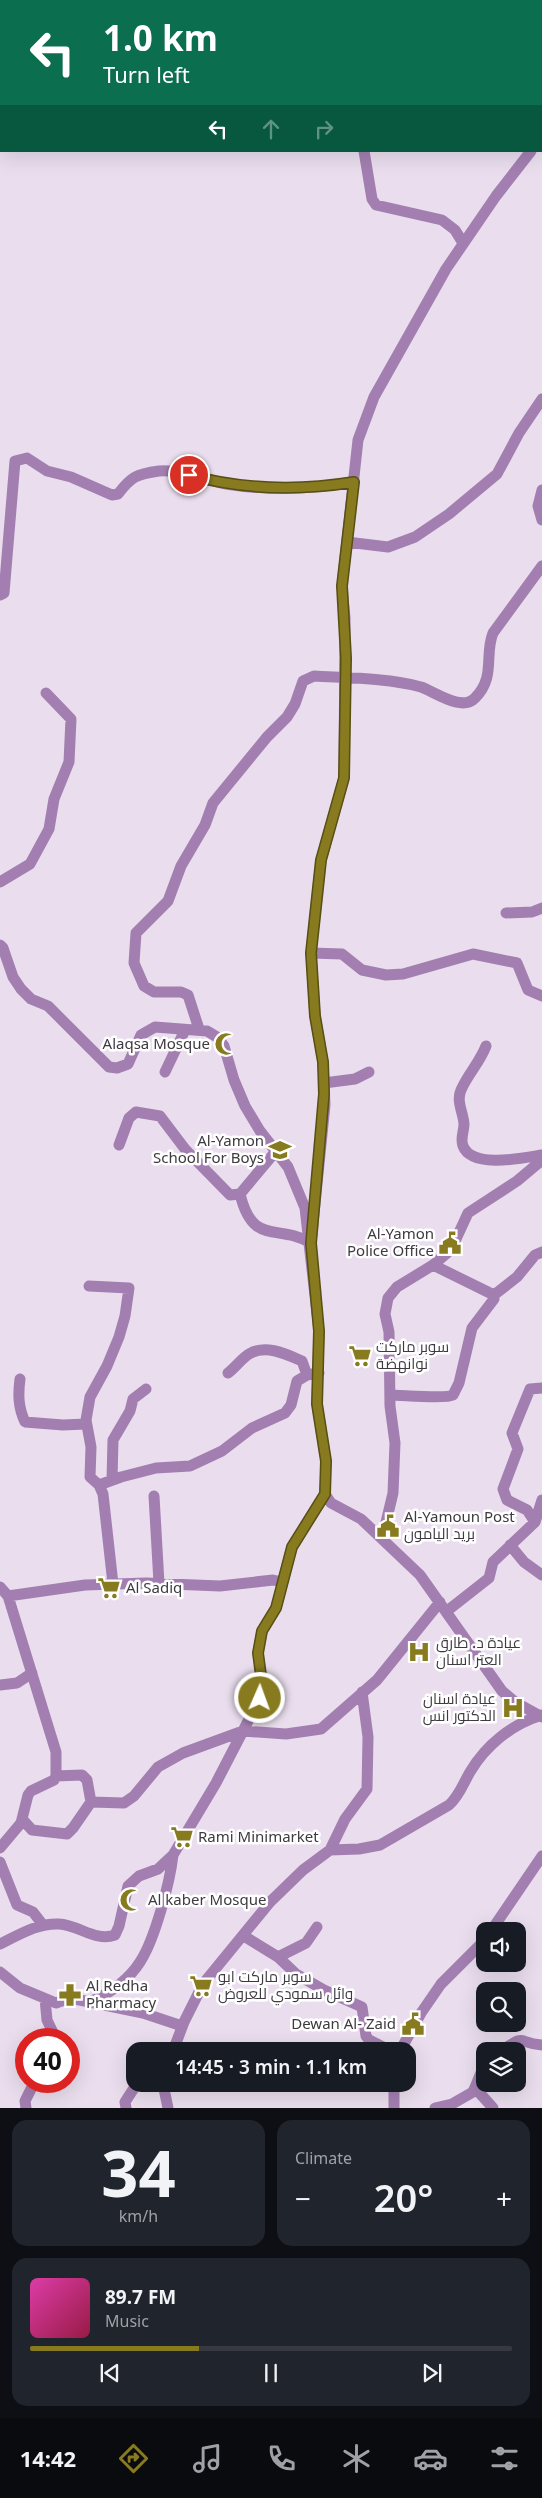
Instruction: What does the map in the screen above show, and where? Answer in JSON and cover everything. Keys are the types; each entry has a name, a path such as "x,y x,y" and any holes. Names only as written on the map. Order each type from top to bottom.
{"street":[{"path":"364,152 372,199 376,205 442,220 456,230 463,243"},
{"path":"311,1243 321,1148 324,1083 323,1062 315,1016 311,953 321,860 344,778 346,678 342,586 358,440 369,407 431,295 463,243 530,152"},
{"path":"347,542 388,547 415,537 449,514 497,474 519,433 542,399"},
{"path":"0,595 4,593 15,461 27,458 47,471 71,477 112,495 119,492 124,484 132,478 160,471 176,472 220,483 263,488 314,489 354,482"},
{"path":"542,490 538,506 542,520"},
{"path":"199,1029 188,995 181,992 154,992 144,986 132,954 136,933 168,901 181,866 205,825 213,802 286,717 295,704 303,681 310,676 410,685 456,702 470,701 475,698 489,671 489,649 493,633 542,566"},
{"path":"0,882 30,864 49,829 54,799 69,762 72,720 46,693"},
{"path":"506,912 532,912 542,908"},
{"path":"0,945 3,948 11,972 21,989 32,999 48,1006 109,1067 117,1068 128,1064 138,1039 150,1028 199,1029 214,1035 224,1046 234,1080 246,1106 260,1131 291,1173 305,1208 311,1243 319,1331 313,1374 326,1461 325,1494 292,1547 276,1608 264,1626 260,1642 261,1694 198,1816 173,1855 158,1869 130,1882 125,1892 119,1926 115,1935 103,1938 70,1925 43,1925 34,1927 0,1944"},
{"path":"311,953 342,954 362,970 386,975 424,968 466,954 487,955 515,962 520,967 528,990 542,996"},
{"path":"165,1072 185,1030"},
{"path":"486,1046 480,1061 460,1092 460,1104 464,1123 461,1141 464,1150 470,1156 477,1159 514,1160 542,1155"},
{"path":"324,1083 355,1079 369,1072"},
{"path":"118,1145 129,1118 136,1112 160,1116 185,1149 230,1195 240,1194 276,1151"},
{"path":"382,1538 393,1494 394,1443 386,1303 397,1287 433,1265 452,1246 468,1213 517,1181 542,1160"},
{"path":"240,1194 245,1211 252,1222 262,1229 302,1238 311,1243"},
{"path":"390,1395 424,1395 445,1398 453,1395 459,1383 472,1328 494,1299 494,1295 517,1277 535,1255 542,1252"},
{"path":"433,1265 494,1295"},
{"path":"90,1286 129,1288 125,1316 119,1337 107,1366 90,1397 86,1424 91,1447 90,1477 99,1485 103,1494 113,1584"},
{"path":"228,1373 249,1354 278,1350 302,1360 313,1374"},
{"path":"99,1485 156,1468 190,1466 222,1451 252,1428 285,1413 291,1406 297,1381 313,1374"},
{"path":"20,1379 18,1395 20,1412 25,1422 63,1425 86,1424"},
{"path":"535,1522 527,1510 507,1500 503,1488 518,1449 512,1433 530,1389 542,1388"},
{"path":"112,1480 113,1440 130,1411 133,1399 146,1390"},
{"path":"325,1494 331,1503 361,1519 420,1575 502,1691 516,1702 541,1716"},
{"path":"154,1496 159,1583"},
{"path":"91,1802 124,1803 134,1796 158,1767 183,1754 243,1731 286,1734 321,1729 376,1680 443,1607 489,1578 493,1562 535,1522 542,1500"},
{"path":"510,1545 528,1566 542,1576"},
{"path":"8,1596 85,1585 159,1583 220,1586 273,1580 282,1582"},
{"path":"0,1587 8,1596 46,1725 56,1752 56,1776 54,1780 31,1791 28,1795 23,1820 0,1848"},
{"path":"0,1685 17,1683 32,1673"},
{"path":"176,2042 203,1984 270,1902 303,1870 330,1850 346,1819 367,1789 368,1737 362,1692"},
{"path":"330,1850 359,1849 380,1845 449,1805 458,1796 471,1771 493,1743 517,1724 541,1716"},
{"path":"23,1820 32,1830 67,1834 74,1828 91,1802 87,1780 82,1775 56,1776"},
{"path":"90,2002 106,1995 122,1984 141,1961 170,1879 173,1855"},
{"path":"497,1922 542,1856"},
{"path":"0,1862 18,1905 33,1912 43,1925"},
{"path":"278,1957 306,1943 317,1927"},
{"path":"244,1936 278,1957 303,1978 362,2007 366,2036 373,2042"},
{"path":"405,2042 420,2013 441,1984 476,1949"},
{"path":"0,1972 20,1988 56,2003 67,1998 90,2002 143,2013 182,2026"},
{"path":"45,1999 47,2020 51,2028"},
{"path":"515,2042 523,2039 542,2045"},
{"path":"435,2108 452,2104 476,2089"},
{"path":"126,2108 125,2102 131,2092"},
{"path":"165,2092 168,2108"},
{"path":"394,2092 394,2108"},
{"path":"479,2092 493,2108"},
{"path":"26,2108 25,2101 29,2093"}],"place":[{"name":"Alaqsa Mosque","path":"226,1044"},
{"name":"Al-Yamon School For Boys","path":"280,1150"},
{"name":"Al-Yamon Police Office","path":"450,1243"},
{"name":"سوبر ماركت نوانهضة","path":"360,1356"},
{"name":"Al-Yamoun Post بريد اليامون","path":"388,1526"},
{"name":"Al Sadiq","path":"109,1588"},
{"name":"عيادة د. طارق العتر اسنان","path":"419,1652"},
{"name":"عيادة اسنان الدكتور انس","path":"513,1708"},
{"name":"Rami Minimarket","path":"182,1837"},
{"name":"Al kaber Mosque","path":"131,1900"},
{"name":"سوبر ماركت ابو وائل سمودي للعروض","path":"201,1986"},
{"name":"Al Redha Pharmacy","path":"70,1995"},
{"name":"Dewan Al- Zaid","path":"413,2024"}],"route":[{"path":"189,475 210,481 255,488 314,489 354,482 342,586 346,658 344,778 321,860 311,953 315,1016 323,1062 325,1105 311,1243 319,1331 317,1404 326,1461 323,1487 325,1494 315,1507 292,1547 276,1608 262,1631 258,1653 262,1683 260,1698"}]}
